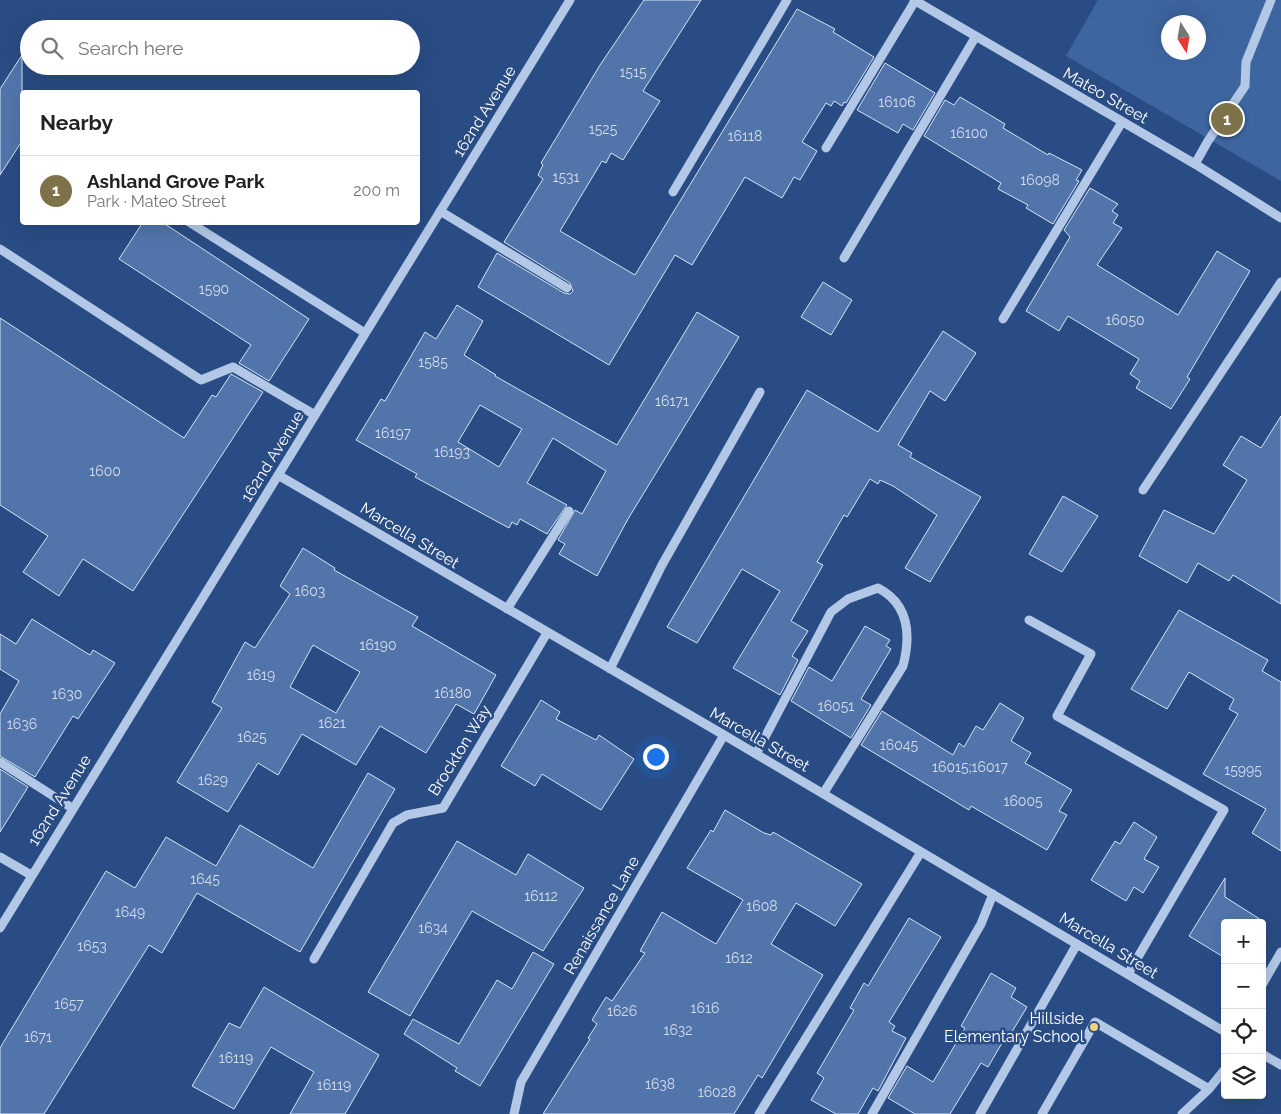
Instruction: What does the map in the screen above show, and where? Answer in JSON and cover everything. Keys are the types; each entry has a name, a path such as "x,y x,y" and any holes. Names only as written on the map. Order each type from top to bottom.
{"street":[{"name":"162nd Avenue","path":"0,928 30,875 570,0"},
{"path":"673,192 787,0"},
{"path":"826,148 914,0"},
{"name":"Mateo Street","path":"914,0 1196,164 1281,218"},
{"path":"1196,164 1208,140 1245,86 1246,62 1271,0"},
{"path":"844,258 976,36"},
{"path":"1003,319 1122,122"},
{"path":"440,211 567,288"},
{"path":"194,225 365,333"},
{"path":"0,249 201,380 233,367 315,415"},
{"path":"1143,490 1281,282"},
{"path":"610,669 662,564 760,392"},
{"name":"Marcella Street","path":"278,474 546,633 724,735 1221,1030"},
{"path":"507,609 568,511"},
{"path":"756,754 831,612 848,598 878,588 889,594 898,604 906,623 908,646 903,666 823,794"},
{"path":"1029,620 1091,654 1057,716 1224,810 1128,974"},
{"name":"Brockton Way","path":"314,959 394,823 407,815 443,808 546,633"},
{"name":"Renaissance Lane","path":"514,1114 521,1082 724,735"},
{"path":"0,762 72,808"},
{"path":"759,1114 921,852"},
{"path":"0,857 30,875"},
{"path":"872,1114 981,924 993,894"},
{"path":"980,1114 1076,944"},
{"path":"1266,978 1281,952"},
{"path":"1042,1114 1094,1022 1209,1089"},
{"path":"1266,1056 1281,1065"},
{"path":"1182,1114 1209,1089 1221,1074"}],"shaded area":[{"path":"1098,0 1281,0 1281,181 1066,56"}],"building":[{"path":"644,0 701,0 643,91 660,101 623,160 611,153 606,163 602,161 560,231 635,275 797,9 835,29 833,32 874,57 846,103 844,102 842,106 834,101 831,106 826,103 802,142 817,151 800,180 794,177 782,198 745,177 692,265 675,255 609,365 478,287 497,253 564,293 570,294 573,291 570,283 504,242 543,179 538,175 543,165 541,163 600,65"},
{"path":"20,58 22,90 20,90 20,144 0,175 0,89"},
{"path":"885,63 935,93 913,130 903,124 898,133 857,110"},
{"path":"960,97 1005,124 1003,128 1048,155 1049,153 1082,170 1076,180 1079,181 1053,224 1026,208 1028,205 998,189 1001,183 924,136 945,100 954,105"},
{"path":"1090,188 1118,204 1112,211 1118,215 1113,223 1122,228 1097,265 1178,315 1217,251 1250,271 1187,377 1190,379 1171,409 1136,388 1140,381 1130,374 1139,359 1068,316 1059,331 1026,311 1070,237 1064,230"},
{"path":"141,225 167,225 309,319 269,381 239,363 251,345 119,259"},
{"path":"823,282 852,300 831,335 801,317"},
{"path":"457,305 483,321 464,355 495,376 617,445 697,312 739,337 628,519 597,576 559,554 565,544 558,540 575,510 582,514 606,471 553,438 527,483 567,505 547,534 520,519 517,525 512,522 509,528 415,477 417,474 356,440 381,399 385,401 425,332 436,339","holes":["480,405 522,429 499,467 458,442"]},
{"path":"0,318 184,438 212,395 216,397 231,374 263,392 133,591 83,559 59,596 23,572 48,536 0,505"},
{"path":"943,331 976,353 945,401 930,391 898,445 912,453 910,457 981,497 930,582 905,568 937,515 893,486 880,480 878,484 870,479 847,517 844,515 817,562 823,565 791,621 808,631 792,656 798,660 780,695 733,668 780,591 742,569 697,643 667,627 807,390 878,432"},
{"path":"1281,416 1281,604 1233,575 1229,581 1198,563 1187,583 1139,556 1164,510 1214,534 1247,480 1223,465 1241,436 1261,448"},
{"path":"1063,496 1098,516 1062,572 1029,554"},
{"path":"303,548 335,568 334,570 418,617 412,626 496,675 474,714 456,704 426,753 380,726 356,765 302,734 278,775 258,763 228,812 177,782 222,708 212,702 245,642 255,648 290,594 280,586","holes":["313,645 360,672 336,713 290,687"]},
{"path":"1179,610 1268,660 1262,671 1281,682 1281,851 1252,833 1266,809 1203,774 1238,714 1229,709 1234,699 1189,672 1167,709 1131,689"},
{"path":"32,619 90,655 93,650 115,663 78,719 73,716 35,777 0,756 0,714 19,681 0,669 0,634 16,644"},
{"path":"865,626 890,640 886,646 891,649 861,699 871,705 851,738 791,701 809,667 832,681"},
{"path":"541,700 560,712 556,719 596,740 599,735 634,759 601,810 542,774 535,786 501,766"},
{"path":"1000,703 1024,718 1011,741 1031,753 1025,763 1072,790 1059,811 1067,815 1047,850 971,806 969,810 861,745 882,711 953,755 959,743 964,747 976,726 983,730"},
{"path":"0,769 28,787 0,832"},
{"path":"368,773 395,789 300,952 197,893 162,953 149,945 44,1114 0,1114 0,1048 106,871 135,888 166,837 216,866 240,825 313,868"},
{"path":"725,810 764,833 771,835 773,832 862,884 835,926 796,903 771,944 823,975 762,1078 758,1075 734,1114 543,1114 590,1039 588,1038 597,1024 592,1020 606,997 612,1001 645,953 640,951 662,912 716,944 743,900 687,868 711,830 713,832"},
{"path":"1134,822 1157,837 1144,859 1159,867 1143,893 1134,887 1126,901 1091,880 1115,841 1120,844"},
{"path":"457,841 516,875 528,854 584,888 543,951 472,911 410,1016 368,992"},
{"path":"1225,878 1225,897 1260,919 1221,919 1221,956 1189,936"},
{"path":"909,918 941,937 889,1022 895,1026 892,1031 906,1038 878,1091 873,1088 858,1114 836,1114 811,1100 824,1078 817,1073 854,1010 850,1008 864,983 868,986"},
{"path":"533,952 554,964 480,1086 455,1071 457,1068 404,1034 413,1019 459,1044 497,980 512,989"},
{"path":"991,973 1016,988 1011,997 1027,1007 1007,1040 1005,1038 988,1067 981,1063 950,1114 915,1114 888,1098 907,1066 933,1082 965,1028 961,1026"},
{"path":"264,987 379,1055 345,1114 290,1114 314,1072 271,1047 234,1109 192,1086 229,1023 240,1028"}],"place":[{"name":"Ashland Grove Park","path":"1227,119"},
{"name":"Hillside Elementary School","path":"1094,1027"}]}
